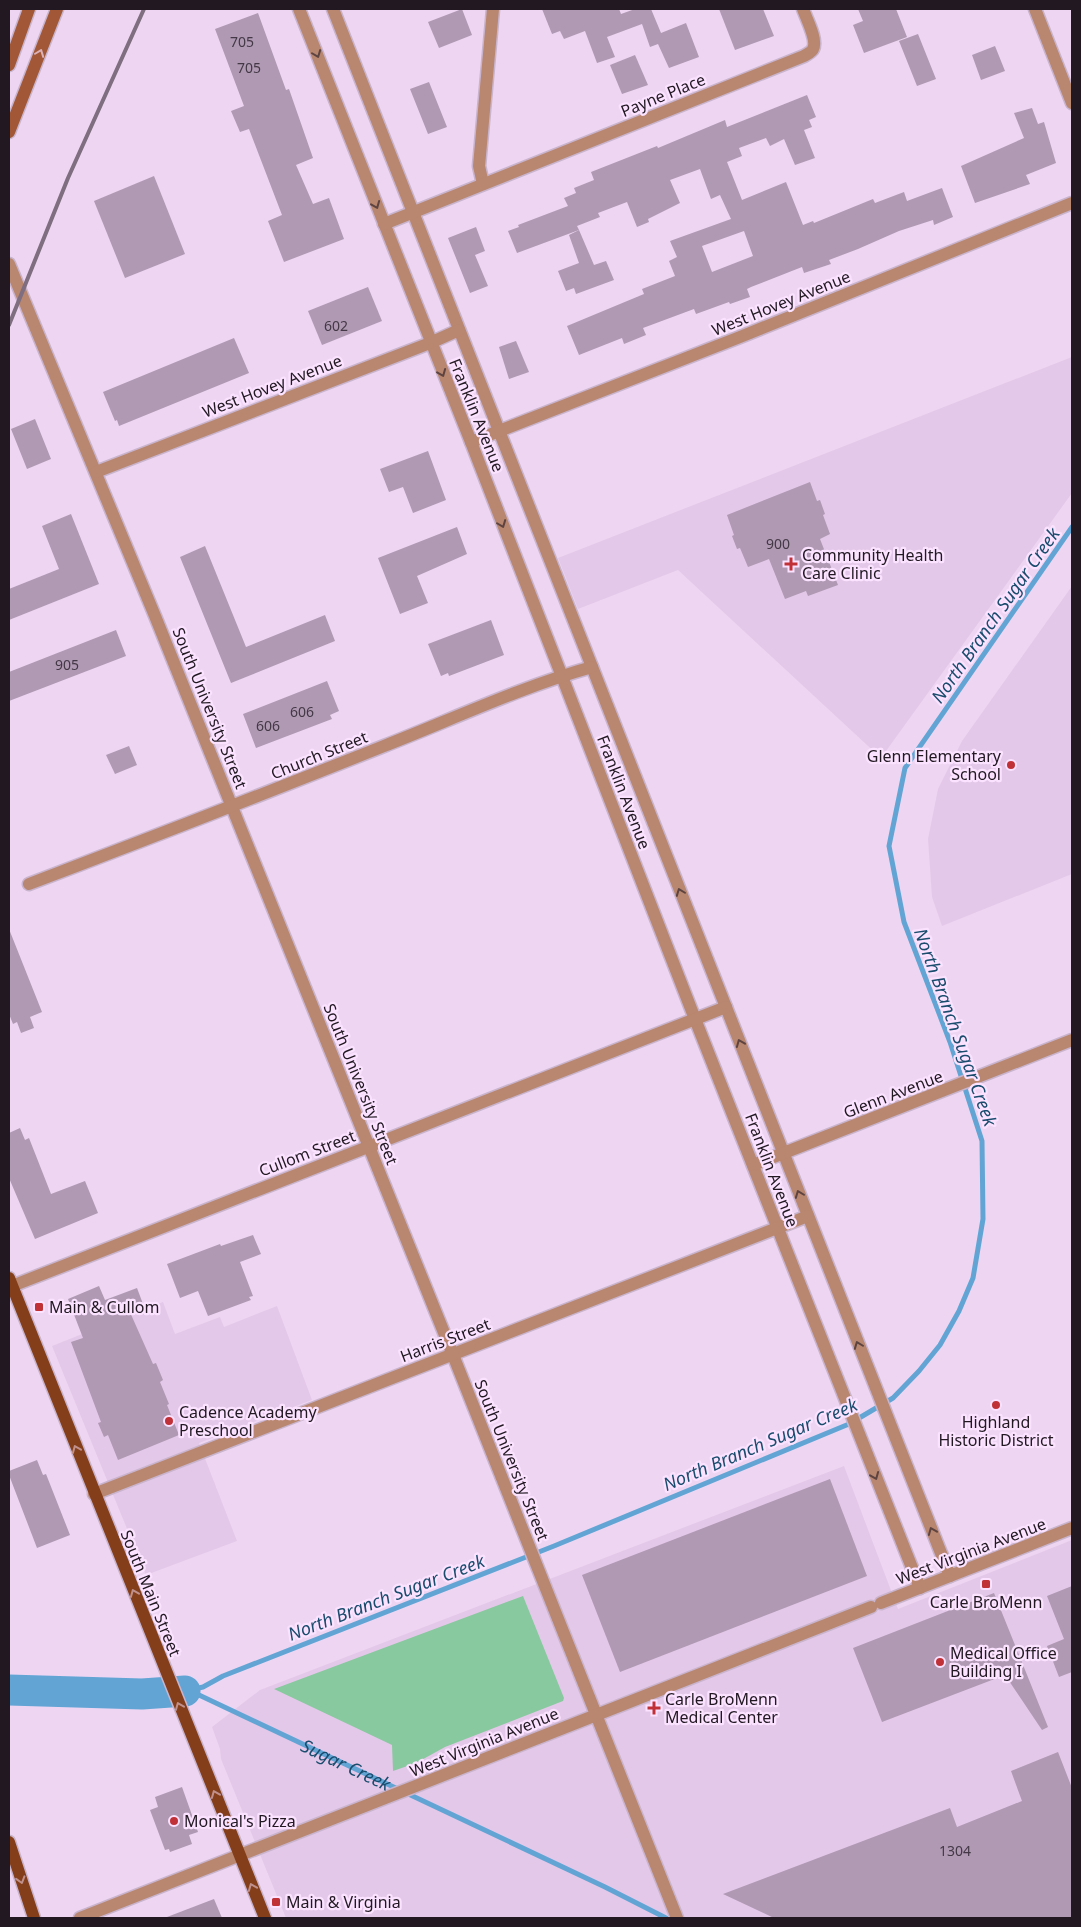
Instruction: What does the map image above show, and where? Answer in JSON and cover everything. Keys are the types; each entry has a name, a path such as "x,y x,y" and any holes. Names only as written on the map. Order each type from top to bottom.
{"main road":[{"path":"9,65 29,9"},
{"path":"9,132 57,9"},
{"name":"South Main Street","path":"10,1282 265,1918"},
{"path":"9,1842 34,1918"}],"street":[{"name":"Franklin Avenue","path":"299,9 430,343 471,442 695,1019 920,1588"},
{"name":"Franklin Avenue","path":"333,9 950,1576"},
{"path":"483,184 479,166 492,9"},
{"name":"Payne Place","path":"384,224 812,51 815,47 814,41 803,9"},
{"path":"1035,9 1072,103"},
{"name":"West Hovey Avenue","path":"471,442 740,337 1072,203"},
{"name":"South University Street","path":"9,264 96,472 369,1146 677,1918"},
{"name":"West Hovey Avenue","path":"96,472 430,343 459,330"},
{"name":"Church Street","path":"29,884 231,807 510,694 561,675 592,666"},
{"name":"Cullom Street","path":"10,1282 369,1146 726,1007"},
{"name":"Glenn Avenue","path":"753,1165 1072,1040"},
{"name":"Harris Street","path":"94,1494 808,1216"},
{"name":"West Virginia Avenue","path":"80,1918 1072,1528"}],"shaded area":[{"name":"Community Health Care Clinic","path":"1072,357 1072,493 881,758 678,570 578,609 558,558"},
{"name":"Glenn Elementary School","path":"1072,586 1072,874 942,926 932,897 928,839 938,789 962,741"},
{"name":"Cadence Academy Preschool","path":"163,1302 175,1334 220,1317 224,1327 277,1306 312,1400 199,1443 237,1541 146,1575 52,1346"},
{"name":"Carle BroMenn Medical Center","path":"844,1466 898,1609 1072,1540 1072,1918 286,1918 221,1759 220,1749 212,1727 260,1690"}],"green space":[{"path":"523,1596 564,1698 563,1701 445,1747 416,1763 393,1771 392,1745 274,1689"}],"building":[{"path":"462,9 472,35 439,48 428,22"},
{"path":"542,9 619,9 621,14 635,9 651,9 661,33 686,23 699,57 669,68 658,44 650,47 642,24 607,37 615,57 597,63 585,31 564,39 560,31 552,34"},
{"path":"719,9 763,9 774,36 735,50"},
{"path":"858,9 896,9 907,37 864,53 853,25 863,21"},
{"path":"258,13 286,90 289,89 313,158 296,165 313,204 329,198 344,239 284,262 268,221 282,215 249,129 240,132 231,111 244,106 215,29"},
{"path":"918,34 936,79 917,86 899,41"},
{"path":"995,46 1005,71 981,80 972,55"},
{"path":"635,55 648,85 622,94 610,65"},
{"path":"429,82 447,127 428,134 410,89"},
{"path":"807,95 816,117 809,120 812,127 804,130 815,158 795,165 784,139 770,146 766,138 739,148 742,156 727,162 742,200 786,182 803,225 813,221 814,223 873,199 875,203 904,192 907,201 942,188 953,217 934,225 933,220 899,231 829,260 831,264 804,273 802,267 751,287 747,289 750,297 730,304 729,302 696,314 694,309 643,328 646,335 624,344 622,338 579,355 567,326 644,294 642,289 675,276 669,261 677,257 670,241 731,219 720,195 711,199 700,169 670,180 680,203 648,219 649,222 637,227 627,202 598,213 600,217 577,226 579,230 517,253 508,231 519,227 518,225 568,206 564,198 576,193 574,188 594,180 591,172 657,146 658,148 725,120 727,127","holes":["744,231 753,256 712,272 702,246"]},
{"path":"1032,108 1038,124 1044,122 1056,163 1026,175 1030,184 975,203 961,166 1024,138 1014,113"},
{"path":"154,176 185,254 125,278 94,201"},
{"path":"476,227 485,251 475,255 488,286 470,293 448,238"},
{"path":"579,230 594,265 606,261 614,280 576,294 574,288 566,291 558,271 579,263 569,235"},
{"path":"368,287 382,321 322,345 308,311"},
{"path":"234,338 249,373 119,426 117,420 115,421 103,392"},
{"path":"516,341 529,372 509,379 499,347"},
{"path":"35,419 51,459 27,469 11,429"},
{"path":"428,451 446,500 413,513 403,487 389,492 380,469"},
{"path":"810,482 817,501 820,500 825,514 823,515 830,534 820,539 838,585 808,596 806,591 785,599 769,559 748,567 740,548 737,549 727,515"},
{"path":"71,514 99,584 9,620 9,589 59,569 42,526"},
{"path":"457,527 467,554 417,576 428,603 400,614 378,558"},
{"path":"205,546 246,647 325,615 335,641 231,683 180,557"},
{"path":"491,620 504,655 449,676 448,673 441,676 428,644"},
{"path":"116,630 126,656 9,701 9,672"},
{"path":"327,681 339,711 330,715 332,719 256,748 243,714"},
{"path":"129,746 137,765 115,774 106,755"},
{"path":"9,929 42,1012 30,1017 34,1028 21,1033 17,1022 13,1024 9,1014"},
{"path":"20,1128 25,1140 29,1138 51,1194 85,1181 98,1213 35,1239 9,1178 9,1133"},
{"path":"253,1235 261,1254 240,1262 253,1296 249,1297 251,1300 208,1316 198,1291 180,1298 167,1264 220,1244 221,1246"},
{"path":"99,1286 105,1300 137,1288 143,1304 129,1310 153,1364 156,1363 163,1380 160,1382 179,1435 118,1460 108,1435 104,1437 98,1423 101,1422 71,1342 83,1338 68,1299"},
{"path":"37,1460 43,1475 46,1474 70,1535 37,1548 9,1471"},
{"path":"830,1479 867,1576 620,1672 582,1575"},
{"path":"1072,1586 1072,1672 1059,1677 1047,1646 1064,1639 1047,1596"},
{"name":"Medical Office Building I","path":"994,1593 1048,1727 1042,1730 1005,1675 882,1722 853,1648"},
{"path":"1058,1752 1072,1788 1072,1918 774,1918 723,1894 950,1808 957,1827 1022,1801 1011,1771"},
{"name":"Monical's Pizza","path":"182,1787 198,1832 189,1835 192,1844 170,1852 169,1849 165,1850 150,1810 158,1807 155,1797"},
{"path":"214,1899 222,1918 167,1918 167,1917"}],"waterway":[{"name":"North Branch Sugar Creek","path":"185,1691 203,1687 223,1676 554,1546 849,1424 893,1398 919,1371 940,1345 959,1311 973,1278 983,1219 982,1141 950,1042 904,922 889,846 905,768 1072,527"},
{"name":"Sugar Creek","path":"9,1690 142,1694 185,1691"},
{"name":"Sugar Creek","path":"187,1692 199,1695 605,1887 666,1918"}],"railway":[{"path":"9,325 68,178 144,9"}],"place":[{"name":"Community Health Care Clinic","path":"791,564"},
{"name":"Glenn Elementary School","path":"1011,765"},
{"name":"Main & Cullom","path":"39,1307"},
{"name":"Highland Historic District","path":"996,1405"},
{"name":"Cadence Academy Preschool","path":"169,1421"},
{"name":"Carle BroMenn","path":"986,1584"},
{"name":"Medical Office Building I","path":"940,1662"},
{"name":"Carle BroMenn Medical Center","path":"654,1708"},
{"name":"Monical's Pizza","path":"174,1821"},
{"name":"Main & Virginia","path":"276,1902"}]}
